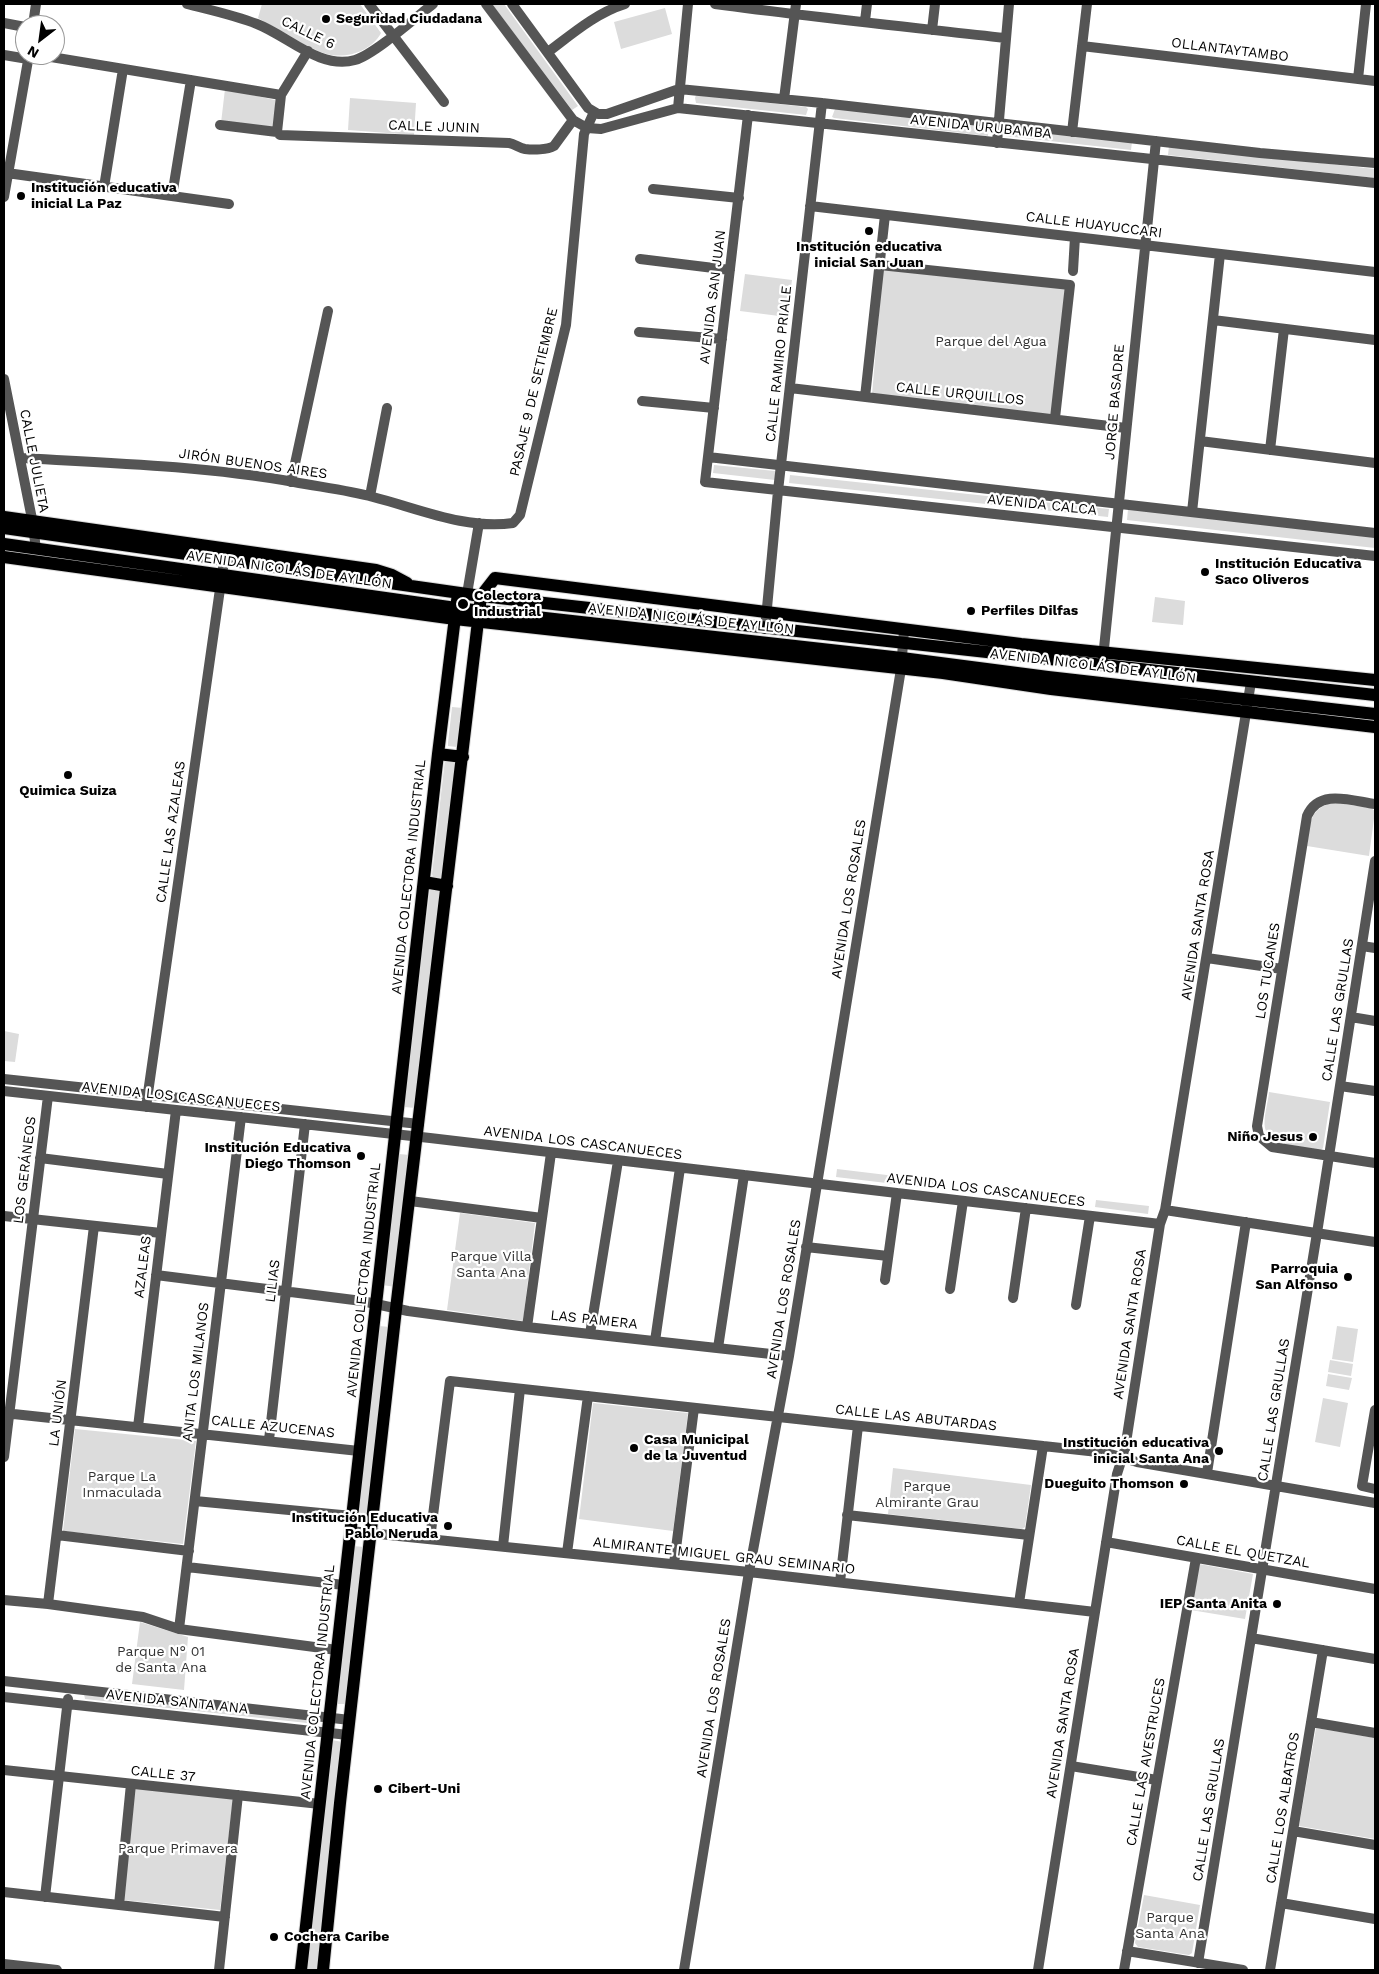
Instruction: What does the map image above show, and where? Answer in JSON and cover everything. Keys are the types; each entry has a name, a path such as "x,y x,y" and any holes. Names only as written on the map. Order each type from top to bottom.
{"main road":[{"path":"4,517 33,526 376,570 392,575 414,587"},
{"name":"AVENIDA NICOLÁS DE AYLLÓN","path":"4,528 33,526 224,560 463,594 765,629 1021,644 1375,680"},
{"name":"AVENIDA NICOLÁS DE AYLLÓN","path":"4,544 221,581"},
{"name":"AVENIDA NICOLÁS DE AYLLÓN","path":"4,557 221,581 455,614 902,663 971,666 1248,706"},
{"name":"AVENIDA NICOLÁS DE AYLLÓN","path":"481,596 495,578 767,612 970,649 1102,666 1375,695"},
{"name":"AVENIDA COLECTORA INDUSTRIAL","path":"301,1970 438,754 455,614 463,594"},
{"path":"323,1970 396,1309 481,596"},
{"path":"583,622 586,608"},
{"name":"AVENIDA NICOLÁS DE AYLLÓN","path":"478,616 583,622 902,663 943,674 1248,706 1375,714"},
{"path":"970,649 1021,644"},
{"path":"943,674 971,666"},
{"path":"1248,706 1375,727"},
{"path":"438,754 462,757"},
{"path":"424,882 447,886"}],"street":[{"name":"CALLE 6","path":"187,4 232,15 258,24 308,52 338,61 355,60 369,53 433,4"},
{"path":"369,4 444,102"},
{"path":"486,4 573,120 587,128"},
{"path":"512,4 588,108 594,112"},
{"path":"548,52 596,18 625,4"},
{"path":"678,108 688,4"},
{"path":"715,4 794,15 865,21 1005,38"},
{"path":"784,99 796,4"},
{"path":"865,21 867,4"},
{"path":"932,30 935,4"},
{"path":"997,143 1009,4"},
{"path":"1072,132 1087,4"},
{"path":"1358,79 1363,4"},
{"name":"OLLANTAYTAMBO","path":"1082,46 1375,80"},
{"path":"220,125 278,133 281,95 308,52"},
{"path":"65,59 281,95"},
{"path":"4,197 27,65"},
{"path":"104,187 123,69"},
{"path":"172,196 191,80"},
{"name":"AVENIDA URUBAMBA","path":"594,112 607,114 679,89 1375,163"},
{"name":"CALLE RAMIRO PRIALE","path":"765,629 778,490 822,103"},
{"name":"AVENIDA URUBAMBA","path":"587,128 601,129 678,108 1375,183"},
{"name":"PASAJE 9 DE SETIEMBRE","path":"479,523 513,523 520,515 566,325 583,140 594,112"},
{"name":"AVENIDA SAN JUAN","path":"705,482 748,115"},
{"name":"CALLE JUNIN","path":"278,133 329,138 509,143 523,149 550,148 554,146 573,120"},
{"name":"JORGE BASADRE","path":"1102,666 1156,141"},
{"path":"7,173 229,204"},
{"path":"653,189 739,198"},
{"name":"CALLE HUAYUCCARI","path":"810,206 1375,272"},
{"path":"865,397 885,215"},
{"path":"1073,271 1075,237"},
{"path":"1192,512 1220,254"},
{"path":"640,259 730,270"},
{"path":"880,265 1070,285 1055,418"},
{"path":"291,482 328,311"},
{"path":"1213,320 1375,340"},
{"path":"1270,450 1284,329"},
{"path":"639,332 722,339"},
{"name":"CALLE JULIETA","path":"4,379 9,428 20,458 36,549"},
{"name":"CALLE URQUILLOS","path":"790,388 1055,418 1126,428"},
{"path":"642,401 714,408"},
{"path":"370,496 387,408"},
{"path":"1200,441 1375,463"},
{"name":"AVENIDA CALCA","path":"708,457 1375,533"},
{"name":"JIRÓN BUENOS AIRES","path":"20,458 178,466 291,482 370,496 459,520 479,523"},
{"name":"AVENIDA CALCA","path":"705,482 1375,556"},
{"path":"463,594 479,523"},
{"name":"CALLE LAS AZALEAS","path":"146,1107 224,560"},
{"name":"AVENIDA LOS ROSALES","path":"684,1970 749,1572 790,1356 806,1247 902,663 904,637"},
{"name":"AVENIDA SANTA ROSA","path":"1038,1970 1118,1469 1122,1457 1160,1224 1165,1210 1251,682"},
{"name":"LOS TUCANES","path":"1329,1157 1268,1145 1259,1136 1257,1126 1307,816 1317,802 1330,798 1375,804"},
{"name":"CALLE LAS GRULLAS","path":"1198,1963 1317,1233 1375,861"},
{"path":"1362,946 1375,948"},
{"path":"1207,958 1282,969"},
{"path":"1351,1017 1375,1021"},
{"name":"AVENIDA LOS CASCANUECES","path":"4,1078 147,1094 418,1131 551,1153 1160,1224"},
{"path":"1340,1086 1375,1091"},
{"name":"AVENIDA LOS CASCANUECES","path":"4,1091 305,1124 396,1128"},
{"name":"LOS GERÁNEOS","path":"4,1457 6,1413 48,1096"},
{"name":"AZALEAS","path":"138,1427 176,1110"},
{"name":"ANITA LOS MILANOS","path":"179,1629 241,1117"},
{"name":"LILIAS","path":"269,1440 305,1124"},
{"path":"527,1326 551,1153"},
{"path":"1329,1157 1375,1164"},
{"path":"40,1158 168,1174"},
{"path":"590,1334 618,1161"},
{"path":"655,1341 680,1168"},
{"path":"718,1348 744,1175"},
{"path":"885,1280 897,1193"},
{"path":"410,1201 542,1218"},
{"path":"950,1289 962,1201"},
{"path":"1013,1298 1026,1208"},
{"path":"1165,1210 1375,1242"},
{"path":"4,1216 161,1233"},
{"path":"1076,1305 1090,1216"},
{"path":"1207,1474 1246,1222"},
{"name":"LA UNIÓN","path":"48,1604 94,1226"},
{"path":"806,1247 888,1256"},
{"name":"LAS PAMERA","path":"156,1275 527,1326 790,1356"},
{"name":"CALLE LAS ABUTARDAS","path":"430,1539 450,1381 1107,1453 1137,1462 1375,1503"},
{"path":"503,1546 520,1388"},
{"path":"567,1553 588,1396"},
{"path":"674,1564 694,1408"},
{"path":"1375,1410 1362,1486 1375,1489"},
{"name":"CALLE AZUCENAS","path":"6,1413 359,1451"},
{"path":"840,1582 858,1426"},
{"path":"1019,1603 1043,1446"},
{"path":"195,1501 352,1516"},
{"path":"848,1515 1029,1535"},
{"name":"ALMIRANTE MIGUEL GRAU SEMINARIO","path":"350,1531 749,1572 1095,1612"},
{"path":"57,1535 189,1550"},
{"name":"CALLE EL QUETZAL","path":"1106,1542 1375,1589"},
{"name":"CALLE LAS AVESTRUCES","path":"1124,1970 1196,1558"},
{"path":"187,1567 344,1585"},
{"path":"4,1600 143,1617 179,1629 337,1650"},
{"path":"1251,1638 1375,1659"},
{"name":"CALLE LOS ALBATROS","path":"1270,1970 1323,1650"},
{"name":"AVENIDA SANTA ANA","path":"4,1682 350,1720"},
{"path":"45,1897 68,1689"},
{"name":"AVENIDA SANTA ANA","path":"4,1697 348,1735"},
{"path":"1311,1722 1375,1733"},
{"path":"1070,1766 1157,1780"},
{"name":"CALLE 37","path":"4,1770 320,1804"},
{"path":"119,1905 132,1784"},
{"path":"219,1970 238,1795"},
{"path":"1293,1831 1375,1845"},
{"path":"4,1892 225,1917"},
{"path":"1281,1903 1375,1919"},
{"path":"1127,1952 1243,1970"},
{"path":"4,1964 57,1970"}],"green space":[{"path":"262,4 360,4 381,33 372,44 360,52 338,56 331,55 304,44 258,18"},
{"path":"492,4 504,4 578,106 572,110"},
{"path":"665,8 672,34 621,49 614,22"},
{"path":"225,89 275,100 275,130 221,123"},
{"path":"696,95 806,107 808,109 806,115 696,103"},
{"path":"350,98 416,103 414,135 348,130"},
{"path":"835,109 989,125 988,136 834,118 832,117"},
{"path":"1006,128 1132,142 1131,150 1005,136"},
{"path":"1169,146 1375,169 1375,178 1168,155"},
{"name":"Parque del Agua","path":"883,264 1066,284 1052,416 872,395"},
{"path":"745,274 792,280 787,317 740,311"},
{"path":"714,465 775,471 775,480 713,473"},
{"path":"790,475 1109,509 1108,517 789,483"},
{"path":"1128,509 1375,537 1375,548 1127,520"},
{"path":"1155,597 1185,601 1183,625 1152,622"},
{"path":"452,707 463,708 457,747 448,746"},
{"path":"445,759 457,759 442,878 433,877 432,874"},
{"path":"1332,802 1371,808 1375,811 1369,856 1307,846 1310,825 1314,814"},
{"path":"441,886 416,1108 404,1107 430,888"},
{"path":"4,1031 19,1034 15,1062 4,1061"},
{"path":"1269,1092 1330,1102 1323,1148 1321,1150 1289,1146 1273,1140 1268,1135 1265,1128 1265,1120"},
{"path":"399,1154 410,1155 395,1287 383,1285"},
{"path":"837,1169 945,1182 937,1189 836,1177"},
{"path":"991,1186 1028,1191 1023,1198 990,1194"},
{"path":"1096,1200 1149,1206 1148,1214 1095,1207"},
{"name":"Parque Villa Santa Ana","path":"460,1213 535,1223 523,1321 447,1310"},
{"path":"379,1326 390,1327 367,1523 355,1522"},
{"path":"1337,1326 1358,1329 1353,1362 1332,1359"},
{"path":"1330,1360 1353,1364 1351,1376 1328,1372"},
{"path":"1328,1374 1352,1378 1349,1390 1326,1386"},
{"path":"1323,1398 1348,1403 1340,1447 1315,1442"},
{"path":"593,1403 688,1413 673,1531 579,1519"},
{"name":"Parque La Inmaculada","path":"75,1429 196,1441 183,1544 63,1531"},
{"name":"Parque Almirante Grau","path":"893,1468 1031,1485 1025,1527 1022,1529 888,1514"},
{"path":"352,1546 365,1547 345,1704 336,1704"},
{"path":"1199,1564 1253,1574 1245,1619 1191,1610"},
{"name":"Parque N° 01 de Santa Ana","path":"140,1622 188,1637 184,1690 132,1684"},
{"path":"84,1694 308,1717 307,1723 85,1699"},
{"path":"1316,1728 1375,1738 1375,1839 1299,1826"},
{"path":"332,1740 342,1742 318,1970 307,1970"},
{"name":"Parque Primavera","path":"135,1787 233,1798 220,1910 123,1900"},
{"name":"Parque Santa Ana","path":"1144,1895 1200,1905 1192,1953 1189,1955 1138,1947 1135,1943"}],"place":[{"name":"Seguridad Ciudadana","path":"326,19"},
{"name":"Institución educativa inicial La Paz","path":"21,196"},
{"name":"Institución educativa inicial San Juan","path":"869,231"},
{"name":"Institución Educativa Saco Oliveros","path":"1205,572"},
{"name":"Colectora Industrial","path":"463,604"},
{"name":"Perfiles Dilfas","path":"971,611"},
{"name":"Quimica Suiza","path":"68,775"},
{"name":"Niño Jesus","path":"1313,1137"},
{"name":"Institución Educativa Diego Thomson","path":"361,1156"},
{"name":"Parroquia San Alfonso","path":"1348,1277"},
{"name":"Casa Municipal de la Juventud","path":"634,1448"},
{"name":"Institución educativa inicial Santa Ana","path":"1219,1451"},
{"name":"Dueguito Thomson","path":"1184,1484"},
{"name":"Institución Educativa Pablo Neruda","path":"448,1526"},
{"name":"IEP Santa Anita","path":"1277,1604"},
{"name":"Cibert-Uni","path":"378,1789"},
{"name":"Cochera Caribe","path":"274,1937"}]}
